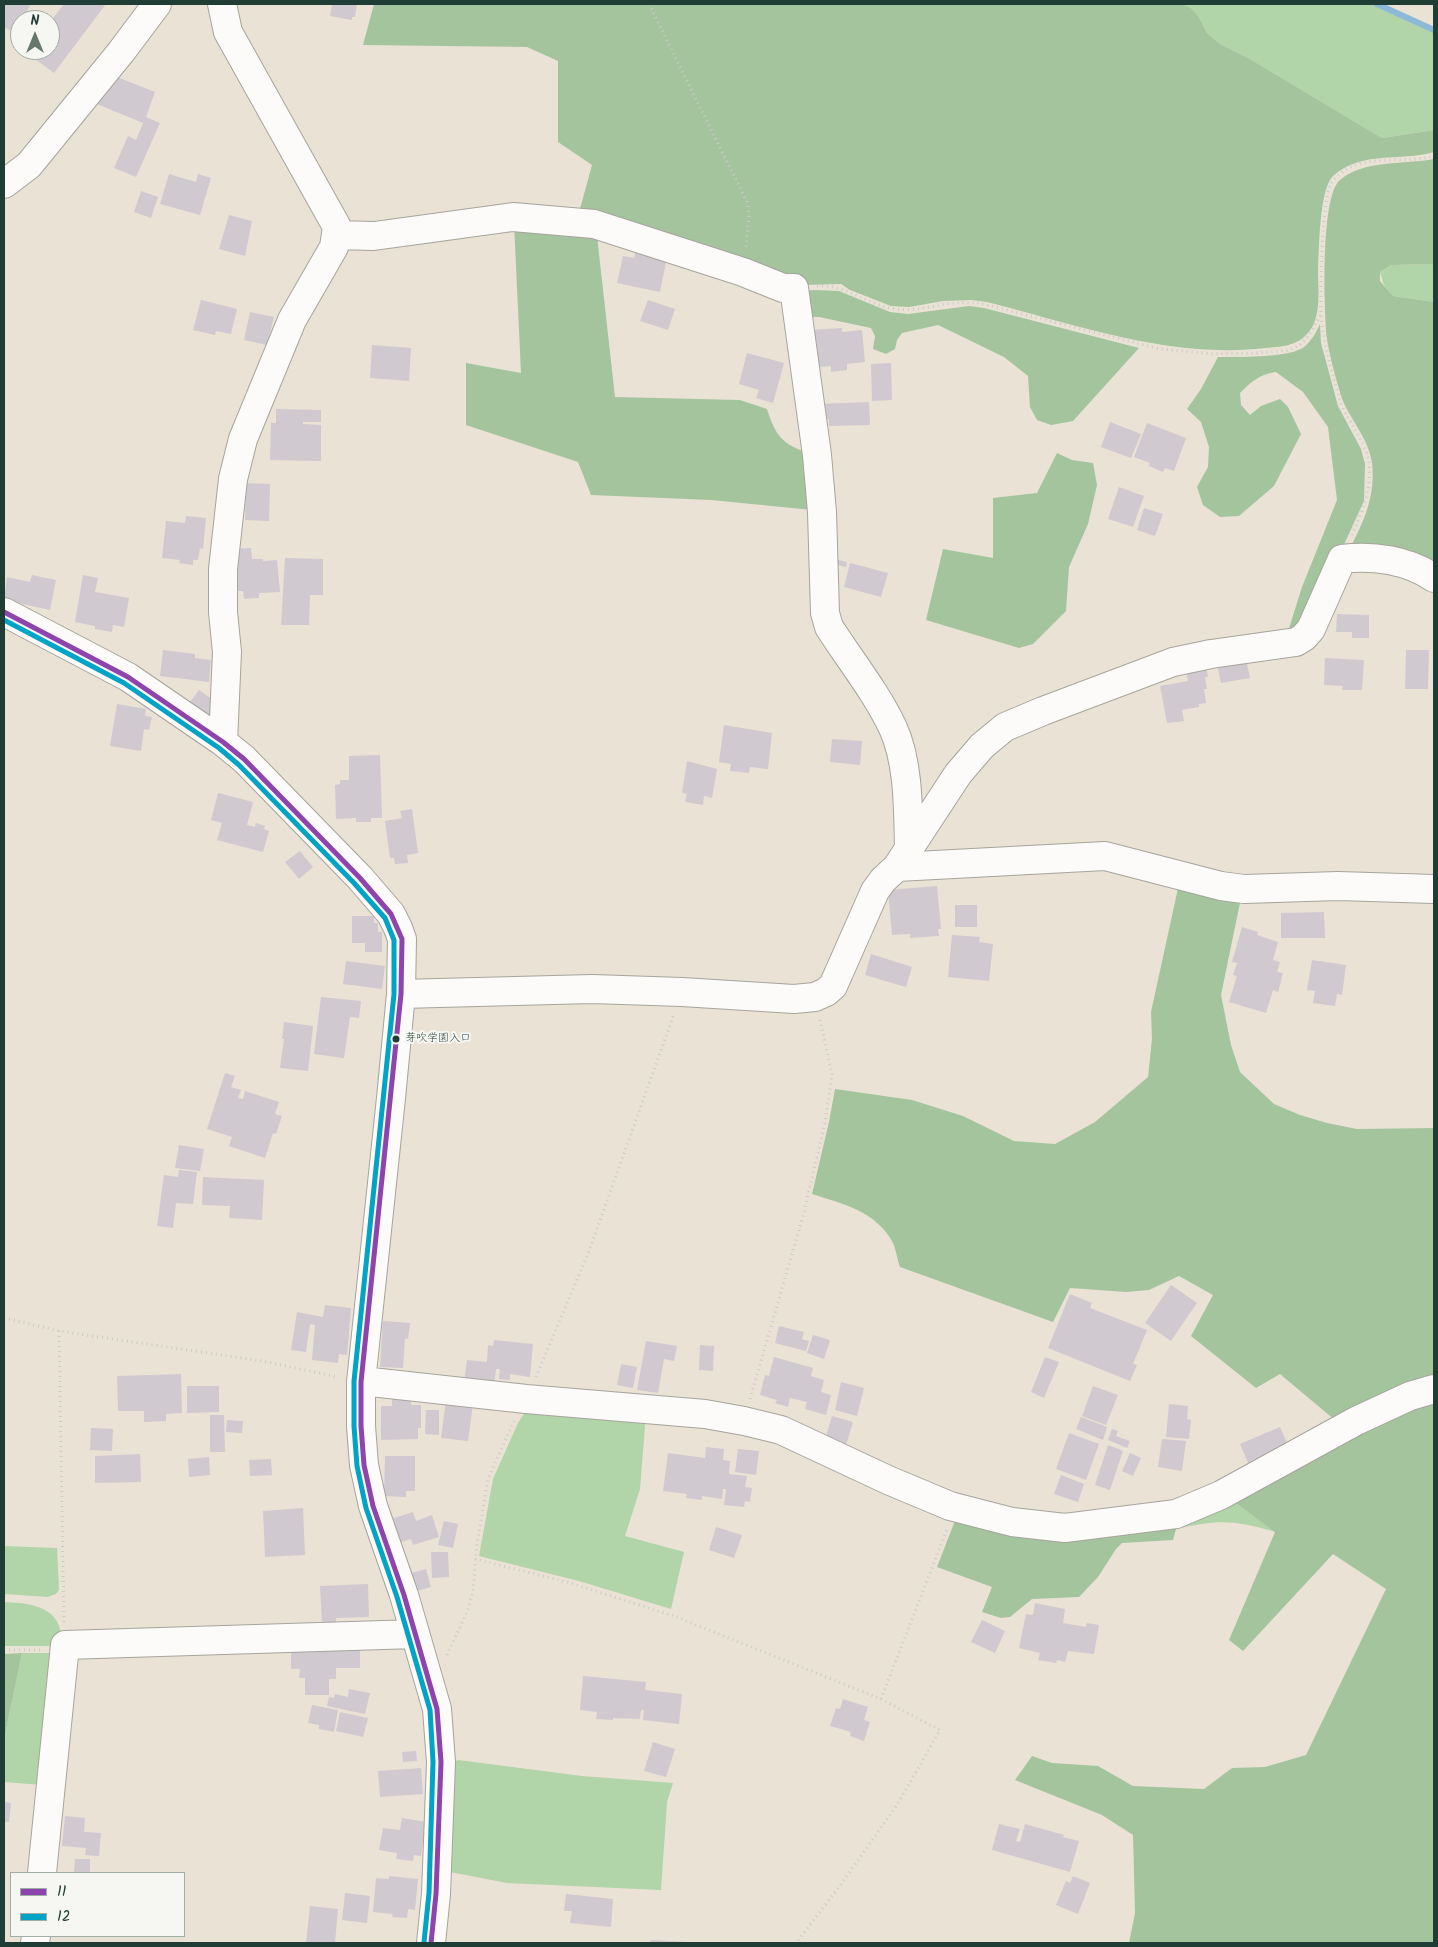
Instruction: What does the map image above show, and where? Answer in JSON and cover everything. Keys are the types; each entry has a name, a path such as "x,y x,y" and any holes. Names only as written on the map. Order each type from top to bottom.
{"street":[{"path":"4,184 29,164 121,52 157,4"},
{"path":"222,4 228,32 337,227 334,247 292,320 243,439 233,478 223,569 223,612 227,652 222,742"},
{"path":"337,235 374,236 513,217 594,224 742,272 783,288 794,288 817,455 822,512 825,613 829,627 883,708 901,751 908,806 903,858"},
{"path":"401,994 592,989 794,999 815,997 833,986 875,891 903,858 958,774 982,746 1005,727 1173,662 1211,654 1296,642 1311,629 1329,584 1342,559 1363,556 1405,563 1434,578"},
{"path":"4,612 128,677 244,759 353,871 391,914 402,939 401,994 392,1098 361,1382 361,1426 364,1465 373,1506 404,1595 433,1698 440,1740 441,1762 436,1894 431,1943"},
{"path":"903,858 1106,856 1221,886 1244,889 1338,886 1434,889"},
{"path":"361,1382 526,1399 705,1414 744,1421 781,1430 888,1480 956,1508 1012,1522 1065,1528 1176,1514 1221,1495 1356,1421 1410,1396 1434,1389"},
{"path":"42,1872 64,1648 415,1634"}],"path":[{"path":"649,4 748,204 750,216 742,272"},
{"path":"1342,559 1367,500 1369,464 1366,452 1341,403 1325,342 1321,314 1323,233 1328,194 1331,183 1345,170 1358,165 1384,160 1434,156"},
{"path":"794,288 826,285 890,308 907,309 957,303 979,303 1160,349 1214,354 1289,350 1300,345 1310,334 1321,314"},
{"path":"433,1698 473,1592 475,1559 488,1479 514,1419 526,1399 589,1251 682,992"},
{"path":"744,1421 803,1216 825,1122 832,1074 815,997"},
{"path":"4,1318 58,1331 262,1361 361,1382"},
{"path":"4,1650 64,1648 58,1331"},
{"path":"881,1699 956,1508"},
{"path":"475,1559 567,1582 674,1616 881,1699 940,1730 897,1805 839,1887 796,1943"}],"green space":[{"path":"374,4 1182,4 1190,7 1199,17 1207,33 1220,44 1250,59 1382,138 1434,130 1434,152 1356,163 1344,168 1333,176 1328,183 1322,207 1317,313 1312,328 1303,338 1293,343 1271,348 1230,350 1195,349 1159,344 1090,330 987,302 971,300 943,301 909,307 891,306 850,290 841,284 800,285 577,220 592,165 558,142 558,61 527,47 363,45"},
{"path":"1182,4 1372,4 1434,32 1434,130 1382,138 1250,59 1220,44 1207,33 1199,17 1190,7"},
{"path":"1434,159 1434,264 1391,265 1380,272 1380,281 1393,296 1434,302 1434,572 1346,556 1370,500 1373,476 1370,455 1364,439 1343,401 1330,353 1327,339 1325,305 1325,255 1329,208 1334,190 1340,180 1350,173 1373,166"},
{"path":"514,223 597,236 615,397 740,400 767,409 775,430 783,440 803,451 812,510 711,500 591,495 578,462 466,425 466,363 521,373"},
{"path":"1434,264 1434,302 1393,296 1384,285 1380,272 1391,265"},
{"path":"799,291 839,291 890,312 908,314 969,306 984,308 1139,348 1073,421 1051,425 1037,420 1030,407 1028,376 1004,357 938,325 902,333 897,340 895,349 886,354 873,349 875,336 871,328 819,317 801,317"},
{"path":"1320,324 1321,343 1338,406 1361,449 1365,464 1364,501 1308,623 1286,638 1302,587 1337,500 1328,427 1303,392 1276,372 1260,377 1248,385 1240,393 1241,405 1250,415 1261,406 1280,399 1288,407 1301,434 1274,486 1239,516 1220,517 1203,505 1197,487 1208,467 1209,447 1201,422 1187,409 1201,389 1218,357 1263,356 1297,351 1309,342"},
{"path":"1057,453 1072,460 1093,463 1097,485 1088,524 1069,567 1066,611 1033,644 1019,648 926,620 943,549 993,558 993,498 1037,493"},
{"path":"1180,879 1242,893 1221,995 1231,1045 1240,1072 1274,1104 1300,1115 1327,1123 1357,1129 1434,1128 1434,1387 1342,1426 1280,1374 1256,1388 1191,1336 1213,1295 1179,1276 1149,1290 1126,1292 1070,1288 1053,1322 900,1267 892,1241 877,1222 846,1205 812,1194 835,1089 912,1100 963,1116 1014,1141 1055,1144 1095,1122 1148,1077 1152,1039 1151,1012"},
{"path":"1434,1394 1434,1943 1129,1943 1135,1913 1133,1835 1102,1815 1015,1780 1032,1756 1052,1763 1098,1766 1133,1786 1204,1789 1232,1768 1265,1767 1306,1755 1386,1589 1333,1554 1243,1651 1229,1640 1275,1532 1229,1498"},
{"path":"530,1404 646,1413 640,1489 625,1536 684,1552 671,1609 579,1581 479,1556 493,1479 518,1423"},
{"path":"1229,1498 1276,1532 1249,1525 1226,1522 1215,1522 1176,1529 1173,1519"},
{"path":"958,1513 1173,1519 1176,1529 1173,1540 1122,1543 1098,1577 1079,1597 1032,1599 1010,1617 1001,1618 982,1612 992,1587 937,1567"},
{"path":"4,1546 57,1548 59,1590 56,1594 48,1597 4,1594"},
{"path":"4,1602 28,1604 50,1613 59,1626 61,1646 4,1646"},
{"path":"22,1653 56,1653 42,1785 4,1782 4,1740"},
{"path":"22,1653 4,1740 4,1654"},
{"path":"458,1760 582,1776 673,1783 667,1802 661,1890 507,1883 450,1872 452,1763"}],"building":[{"path":"4,4 31,4 28,10 10,10 10,30 4,27"},
{"path":"64,4 106,4 54,73 36,60 60,60 59,10"},
{"path":"332,4 357,4 355,17 352,17 352,20 330,16"},
{"path":"117,77 155,92 146,117 160,123 136,177 114,168 128,136 136,140 143,123 97,104 108,79 115,82"},
{"path":"169,174 196,182 198,174 211,178 200,215 160,204"},
{"path":"141,191 158,197 151,218 134,212"},
{"path":"229,215 252,221 245,256 219,249"},
{"path":"636,251 661,257 660,261 666,262 660,292 617,283 623,256 634,258"},
{"path":"201,300 237,309 231,334 216,331 215,335 193,330"},
{"path":"648,300 675,309 668,330 640,321"},
{"path":"250,312 274,317 267,345 244,340"},
{"path":"842,328 842,332 862,330 865,362 847,364 847,370 831,372 831,366 818,367 816,338 810,339 810,330"},
{"path":"372,345 411,348 409,381 370,378"},
{"path":"747,353 784,363 773,403 756,398 759,390 739,384"},
{"path":"891,363 892,400 872,401 871,364"},
{"path":"869,402 870,425 829,426 829,419 818,419 817,404"},
{"path":"276,409 321,410 321,422 303,422 303,424 321,425 321,461 270,460 271,423 276,423"},
{"path":"1110,422 1141,434 1131,458 1101,447"},
{"path":"1147,423 1186,438 1174,471 1165,468 1163,472 1149,466 1150,463 1134,457"},
{"path":"246,483 270,484 269,521 245,520"},
{"path":"1119,487 1144,496 1133,527 1108,519"},
{"path":"1144,508 1163,514 1155,536 1137,530"},
{"path":"186,516 206,518 203,549 200,548 198,560 193,560 193,565 179,563 180,560 162,558 166,521 185,523"},
{"path":"251,548 252,559 263,559 263,561 277,560 280,592 259,593 259,598 244,599 243,591 236,591 234,560 237,549"},
{"path":"285,558 323,559 323,595 310,595 309,625 281,625"},
{"path":"833,559 847,562 846,567 831,564"},
{"path":"850,563 888,573 881,597 844,587"},
{"path":"32,575 56,580 50,610 4,600 7,577 30,582"},
{"path":"83,575 98,578 95,592 129,598 124,627 113,625 112,632 95,629 95,626 75,622"},
{"path":"1337,614 1369,615 1369,638 1352,638 1352,632 1336,632"},
{"path":"163,650 195,654 195,658 211,660 209,682 160,676"},
{"path":"1406,650 1429,650 1428,689 1405,689"},
{"path":"1325,658 1364,660 1362,690 1342,690 1343,686 1324,685"},
{"path":"1246,659 1250,678 1221,683 1217,664"},
{"path":"1205,662 1208,677 1205,677 1207,689 1204,689 1206,703 1199,704 1199,707 1182,710 1184,721 1167,723 1160,686 1188,681 1185,665"},
{"path":"199,690 213,700 212,722 188,705"},
{"path":"117,704 146,709 145,716 152,717 149,730 144,729 141,751 110,746"},
{"path":"724,725 772,733 768,769 750,767 749,773 730,771 731,764 719,762"},
{"path":"832,739 862,741 860,765 830,762"},
{"path":"380,755 382,818 371,818 371,822 356,822 356,818 336,819 335,785 340,784 340,780 349,780 349,756"},
{"path":"687,761 717,769 712,798 704,796 703,805 685,802 687,794 682,793"},
{"path":"218,793 253,802 247,825 255,827 256,823 265,826 264,829 269,831 263,852 217,840 222,823 211,820"},
{"path":"412,809 418,853 407,855 408,863 395,864 394,858 390,858 385,821 402,818 400,811"},
{"path":"300,851 313,867 299,879 285,862"},
{"path":"937,886 941,929 938,929 939,936 910,938 910,934 892,935 888,890"},
{"path":"955,905 977,905 977,927 955,927"},
{"path":"1324,912 1325,938 1281,938 1281,913"},
{"path":"352,916 374,916 374,923 378,923 378,932 382,932 382,952 365,952 365,943 352,943"},
{"path":"1242,927 1258,932 1257,935 1278,942 1273,960 1280,962 1277,972 1283,973 1278,992 1273,990 1266,1013 1229,1002 1237,976 1233,975 1237,963 1232,962"},
{"path":"952,935 980,937 979,942 993,944 989,981 948,977"},
{"path":"871,954 912,967 906,987 865,975"},
{"path":"1312,960 1346,965 1342,995 1337,994 1335,1006 1313,1003 1315,991 1307,990"},
{"path":"346,961 385,966 382,989 343,984"},
{"path":"321,997 361,1001 359,1018 319,1013"},
{"path":"319,1013 350,1017 344,1058 314,1054"},
{"path":"284,1022 313,1026 308,1071 280,1068"},
{"path":"225,1073 235,1076 231,1087 241,1090 238,1098 243,1099 245,1091 279,1102 275,1114 282,1116 276,1134 273,1133 265,1158 229,1146 232,1137 207,1129"},
{"path":"179,1145 204,1149 200,1171 175,1168"},
{"path":"179,1170 197,1172 193,1204 176,1203 173,1228 157,1226 164,1175 178,1177"},
{"path":"203,1177 264,1180 262,1220 229,1218 230,1206 202,1205"},
{"path":"1171,1285 1197,1303 1171,1341 1145,1323"},
{"path":"1070,1294 1092,1303 1090,1308 1147,1330 1133,1364 1137,1365 1130,1381 1048,1348"},
{"path":"325,1305 351,1308 347,1355 339,1354 338,1363 312,1360 315,1325 310,1324 306,1352 291,1350 297,1312 323,1317"},
{"path":"383,1321 410,1323 408,1339 405,1338 403,1368 380,1367"},
{"path":"779,1326 804,1332 802,1339 809,1341 806,1351 775,1343"},
{"path":"813,1335 830,1340 824,1359 807,1353"},
{"path":"494,1340 533,1344 530,1377 510,1374 510,1380 499,1379 500,1369 496,1369 494,1385 464,1382 467,1360 487,1362 488,1345 493,1346"},
{"path":"646,1341 677,1346 674,1361 664,1359 658,1393 637,1390"},
{"path":"700,1345 714,1346 713,1371 699,1370"},
{"path":"774,1357 813,1368 811,1376 824,1380 821,1392 831,1395 826,1415 805,1409 807,1402 790,1398 788,1407 775,1403 777,1400 760,1395 765,1375 769,1376"},
{"path":"1045,1357 1059,1362 1044,1398 1031,1392"},
{"path":"621,1364 637,1367 633,1388 617,1385"},
{"path":"181,1374 182,1413 166,1414 166,1421 144,1422 144,1411 118,1411 117,1376"},
{"path":"841,1382 864,1388 857,1416 835,1410"},
{"path":"187,1386 219,1386 219,1412 187,1413"},
{"path":"1093,1386 1118,1395 1106,1425 1082,1416"},
{"path":"392,1399 411,1399 411,1405 421,1405 421,1428 418,1428 418,1439 381,1440 381,1406 392,1406"},
{"path":"446,1400 473,1404 468,1441 441,1438"},
{"path":"1169,1404 1188,1406 1187,1419 1191,1420 1189,1439 1166,1437"},
{"path":"426,1410 439,1410 439,1435 425,1434"},
{"path":"210,1415 224,1415 225,1452 210,1452"},
{"path":"832,1416 853,1422 845,1449 824,1443"},
{"path":"1081,1417 1107,1427 1103,1440 1076,1429"},
{"path":"227,1420 243,1421 242,1433 226,1432"},
{"path":"1280,1427 1292,1455 1252,1472 1240,1444"},
{"path":"91,1428 113,1429 112,1451 90,1450"},
{"path":"1112,1429 1118,1431 1116,1436 1130,1441 1127,1448 1108,1440"},
{"path":"1069,1433 1099,1444 1086,1480 1056,1469"},
{"path":"1162,1439 1186,1441 1182,1471 1158,1467"},
{"path":"1108,1445 1123,1451 1110,1490 1095,1485"},
{"path":"706,1447 724,1449 723,1460 730,1461 729,1474 747,1476 745,1487 752,1488 750,1502 745,1501 744,1507 724,1505 726,1489 723,1489 722,1499 702,1496 702,1500 686,1498 687,1494 663,1491 668,1453 705,1458"},
{"path":"738,1449 759,1451 756,1475 735,1472"},
{"path":"1130,1453 1141,1458 1133,1476 1122,1471"},
{"path":"140,1454 141,1482 95,1483 95,1456"},
{"path":"385,1456 415,1456 415,1491 406,1491 406,1497 384,1496"},
{"path":"209,1457 210,1475 189,1477 188,1459"},
{"path":"271,1459 272,1475 250,1476 249,1460"},
{"path":"1061,1475 1084,1484 1078,1502 1054,1494"},
{"path":"303,1508 305,1555 265,1557 263,1511"},
{"path":"413,1512 416,1521 432,1515 439,1537 413,1545 411,1539 398,1543 391,1519"},
{"path":"444,1521 458,1524 453,1548 438,1545"},
{"path":"716,1527 742,1535 734,1558 709,1550"},
{"path":"431,1552 448,1552 449,1577 432,1578"},
{"path":"426,1569 431,1587 413,1592 408,1574"},
{"path":"368,1584 369,1617 336,1618 336,1623 322,1623 320,1586"},
{"path":"1035,1603 1065,1609 1063,1623 1086,1627 1087,1623 1099,1625 1094,1654 1068,1651 1065,1662 1057,1660 1056,1663 1038,1660 1040,1653 1019,1648 1026,1614 1033,1615"},
{"path":"982,1620 1005,1631 995,1653 971,1642"},
{"path":"360,1646 360,1668 336,1668 336,1679 329,1679 329,1695 305,1695 305,1678 299,1678 300,1669 291,1669 291,1647"},
{"path":"583,1676 646,1682 645,1690 682,1694 679,1724 643,1720 644,1710 641,1710 640,1719 596,1719 597,1712 580,1710"},
{"path":"349,1689 370,1693 365,1714 327,1706 329,1697 334,1698 335,1694 348,1697"},
{"path":"843,1699 868,1707 864,1720 870,1722 864,1741 850,1736 851,1732 830,1726 836,1708 840,1709"},
{"path":"312,1705 338,1710 334,1732 319,1729 319,1725 308,1723"},
{"path":"340,1712 368,1718 363,1737 336,1731"},
{"path":"653,1742 675,1749 666,1777 644,1771"},
{"path":"416,1751 417,1761 403,1762 402,1752"},
{"path":"421,1768 423,1794 380,1797 378,1771"},
{"path":"4,1802 11,1803 9,1822 4,1822"},
{"path":"65,1816 85,1818 84,1832 101,1833 99,1856 85,1855 86,1848 62,1846"},
{"path":"402,1818 426,1822 421,1856 414,1855 413,1861 396,1859 397,1853 379,1850 383,1828 400,1830"},
{"path":"999,1824 1020,1829 1016,1841 1020,1842 1025,1824 1079,1841 1070,1872 992,1850"},
{"path":"75,1859 90,1859 90,1872 74,1872"},
{"path":"389,1876 418,1879 415,1910 408,1909 407,1918 392,1917 393,1914 373,1912 376,1878 389,1879"},
{"path":"1073,1876 1090,1883 1078,1914 1056,1905 1066,1881 1070,1883"},
{"path":"345,1893 370,1896 367,1923 342,1920"},
{"path":"566,1894 613,1899 611,1927 570,1923 572,1911 564,1911"},
{"path":"310,1906 338,1909 335,1943 306,1943"},
{"path":"651,1940 689,1942 689,1943 650,1943"}],"waterway":[{"path":"1377,4 1434,30"}],"transit line":[{"name":"11","path":"4,612 128,677 223,742 244,759 360,878 391,914 402,939 401,994 361,1382 361,1426 364,1465 373,1506 404,1595 437,1709 441,1762 436,1894 431,1943"},
{"name":"12","path":"4,620 124,683 219,748 239,765 354,883 385,918 394,940 394,994 354,1381 354,1426 357,1466 366,1508 397,1597 430,1710 433,1762 429,1893 424,1942"}],"place":[{"name":"芽吹学園入口","path":"396,1039"}]}
